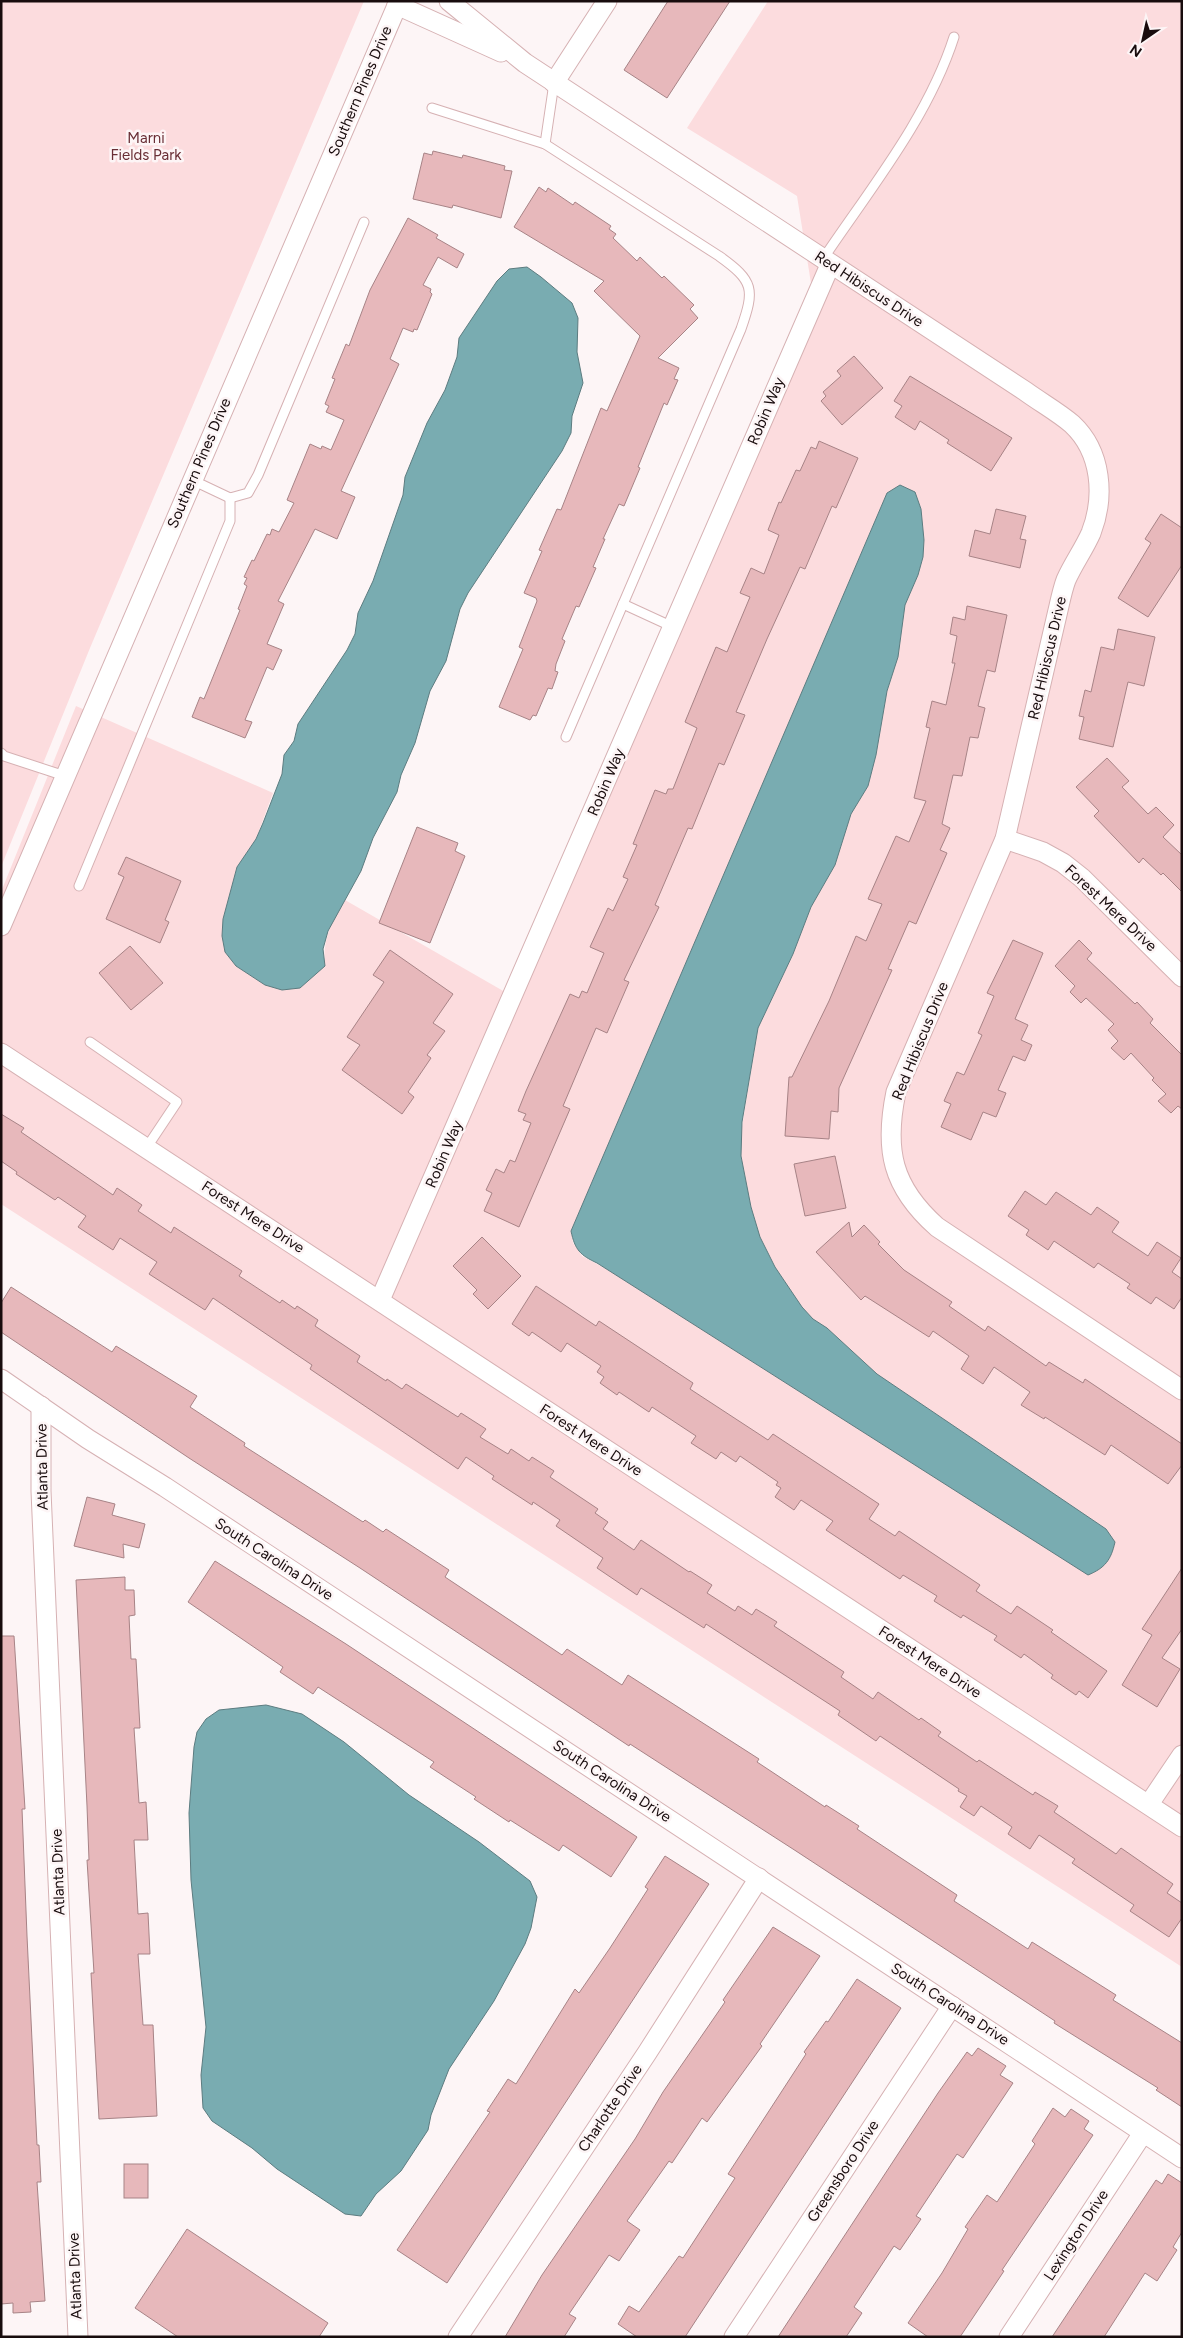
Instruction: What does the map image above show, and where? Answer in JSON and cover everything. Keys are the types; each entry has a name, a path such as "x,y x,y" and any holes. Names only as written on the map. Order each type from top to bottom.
{"street":[{"name":"Red Hibiscus Drive","path":"449,1 524,63 1025,391 1072,425 1086,442 1096,462 1101,489 1098,514 1064,589 1005,839 896,1092 891,1116 890,1140 894,1167 904,1192 918,1211 937,1227 1182,1390"},
{"path":"554,83 607,1"},
{"name":"Red Hibiscus Drive","path":"398,3 524,63"},
{"name":"Southern Pines Drive","path":"1,926 398,3"},
{"name":"Robin Way","path":"380,1300 673,627 826,262"},
{"name":"Forest Mere Drive","path":"1005,839 1043,852 1063,863 1082,878 1182,977"},
{"name":"Forest Mere Drive","path":"1,1053 1182,1827"},
{"path":"1,1379 41,1406"},
{"name":"South Carolina Drive","path":"41,1406 1182,2158"},
{"name":"Atlanta Drive","path":"41,1406 42,1501 78,2337"},
{"path":"1149,1804 1182,1755"},
{"name":"Charlotte Drive","path":"458,2337 647,2053 759,1878"},
{"name":"Greensboro Drive","path":"734,2337 952,2006"},
{"name":"Lexington Drive","path":"1009,2337 1142,2133"}],"lane":[{"path":"826,262 907,135 946,64 954,37"},
{"path":"545,144 554,83"},
{"path":"432,108 545,144 719,256 738,270 749,284 749,306 741,329 566,737"},
{"path":"192,480 230,498 248,493 258,475 364,222"},
{"path":"79,886 230,520 230,498"},
{"path":"623,604 673,627"},
{"path":"1,753 4,756 65,776"},
{"path":"90,1042 177,1102 146,1147"}],"green space":[{"name":"Marni Fields Park","path":"1,1 364,1 90,648 1,867"},
{"path":"768,1 1182,1 1182,1967 1,1204 1,892 76,706 273,793 256,839 237,867 223,919 222,936 225,952 236,966 265,985 300,988 325,966 326,940 345,900 505,992 814,302 797,196 687,128","holes":["900,485 915,492 921,508 924,540 923,557 918,575 905,605 898,657 887,691 876,755 868,786 851,814 835,865 811,907 793,954 758,1028 740,1139 741,1156 751,1207 760,1237 775,1267 802,1307 813,1319 827,1328 877,1374 1106,1529 1115,1542 582,1256 573,1243 571,1231 887,493"]}],"water":[{"path":"527,267 572,303 578,318 577,352 583,383 572,416 571,433 562,451 468,593 460,609 446,661 430,691 415,743 401,775 397,792 373,838 361,871 328,931 323,949 325,966 300,988 282,990 265,985 236,966 225,952 222,936 223,919 237,867 256,839 263,823 282,774 284,755 294,741 298,724 347,650 355,634 358,613 373,581 403,495 405,477 427,423 445,390 457,357 459,338 497,281 509,269"},
{"path":"900,485 915,492 921,509 924,540 923,557 918,575 905,605 898,657 887,691 876,755 868,786 851,814 835,865 811,907 793,954 758,1028 742,1122 741,1156 751,1207 760,1237 775,1267 802,1307 813,1319 827,1328 877,1374 1106,1529 1115,1542 1111,1554 1103,1566 1088,1575 586,1257 574,1243 571,1231 887,493"},
{"path":"266,1705 302,1714 344,1742 409,1795 479,1842 530,1881 537,1897 531,1928 525,1944 494,2001 449,2069 431,2115 428,2130 401,2171 376,2194 361,2216 345,2214 277,2169 252,2148 212,2121 203,2108 201,2075 206,2027 191,1880 189,1813 194,1747 197,1732 206,1719 219,1710"}],"building":[{"path":"668,1 730,1 667,98 624,70"},
{"path":"433,151 462,158 463,155 505,166 504,170 512,171 501,218 453,205 452,208 413,199 424,153 432,155"},
{"path":"539,187 546,192 548,188 573,205 575,202 611,226 609,229 616,234 613,238 637,261 640,257 662,278 664,276 694,305 690,309 698,318 658,358 679,368 674,379 678,380 667,405 664,403 624,506 619,504 603,539 605,539 593,567 596,568 579,607 576,606 562,639 565,641 556,664 555,671 558,672 552,689 548,688 536,716 533,715 530,720 499,707 523,649 519,647 537,601 536,598 524,593 542,551 539,550 557,509 561,510 601,408 607,411 640,336 594,291 604,281 514,227"},
{"path":"408,218 438,235 436,238 464,254 457,268 438,257 423,285 431,289 430,292 432,294 417,330 414,329 413,332 403,328 390,359 399,364 341,491 355,497 337,539 315,529 278,601 284,604 267,644 282,650 273,670 267,667 245,720 252,722 245,738 192,717 200,697 204,699 240,610 238,609 247,586 244,584 247,578 244,577 252,560 254,561 267,534 270,535 272,529 279,532 294,503 287,500 310,444 321,449 322,446 331,450 344,420 326,412 329,406 325,404 335,379 332,378 346,344 349,346 370,290"},
{"path":"854,356 883,388 842,425 821,401 826,396 823,392 841,376 837,371"},
{"path":"910,376 1012,438 991,471 947,443 949,440 920,421 915,430 895,417 902,406 894,401"},
{"path":"819,441 858,458 836,508 832,506 805,569 800,567 767,639 736,712 745,715 724,765 719,763 692,829 688,828 655,905 659,907 624,980 629,982 607,1033 596,1028 563,1106 570,1109 519,1227 484,1211 492,1193 486,1190 496,1169 504,1173 510,1160 515,1162 531,1123 523,1120 526,1114 518,1111 526,1091 570,994 579,998 582,991 587,993 604,953 590,947 608,908 613,911 628,879 623,877 637,845 633,844 655,790 666,794 668,789 673,789 697,728 685,722 716,647 727,652 750,597 740,593 751,568 764,574 779,535 768,530 779,502 781,503 796,470 800,471 811,447 816,449"},
{"path":"996,509 1026,516 1020,539 1026,540 1020,568 969,556 975,530 990,534"},
{"path":"1161,514 1182,528 1182,565 1148,617 1118,598 1151,543 1145,539"},
{"path":"967,606 1007,615 995,672 987,670 978,706 985,708 978,738 970,737 962,776 953,775 942,824 950,828 940,850 947,853 916,924 909,921 888,969 892,970 839,1088 838,1112 831,1111 829,1139 785,1136 789,1077 792,1077 829,1001 856,936 866,941 882,904 868,899 896,836 909,842 926,801 914,798 930,728 926,727 932,701 946,705 955,663 952,663 957,636 950,634 953,617 965,620"},
{"path":"1118,629 1155,637 1144,686 1128,682 1113,747 1079,739 1084,717 1079,716 1085,690 1091,692 1101,647 1114,650"},
{"path":"1107,758 1129,781 1122,787 1148,814 1156,807 1174,825 1163,837 1182,855 1182,892 1163,873 1161,875 1143,858 1139,863 1094,816 1099,811 1076,787"},
{"path":"417,827 458,843 455,851 465,856 430,943 379,923"},
{"path":"126,857 181,881 165,920 169,922 160,943 106,919 124,877 118,874"},
{"path":"1013,940 1043,953 1015,1019 1028,1025 1021,1040 1032,1045 1025,1061 1013,1056 998,1090 1006,1093 996,1117 983,1112 971,1140 941,1127 951,1104 944,1101 957,1072 964,1075 982,1035 978,1033 994,996 987,993"},
{"path":"1079,940 1092,953 1087,959 1135,1004 1137,1002 1153,1019 1150,1023 1182,1055 1182,1109 1178,1106 1171,1113 1158,1101 1166,1094 1152,1080 1154,1078 1131,1053 1124,1060 1111,1048 1118,1041 1108,1030 1114,1024 1086,998 1081,1003 1070,992 1075,986 1055,966"},
{"path":"130,946 163,983 131,1010 99,973"},
{"path":"390,950 453,994 433,1023 445,1031 427,1055 431,1058 408,1092 414,1097 402,1114 342,1070 360,1045 347,1037 384,982 373,975"},
{"path":"1,1114 24,1128 21,1132 113,1195 117,1188 142,1205 138,1211 171,1233 174,1227 242,1271 239,1276 280,1303 282,1300 295,1309 297,1306 318,1320 315,1326 360,1356 357,1362 386,1381 387,1379 402,1389 406,1384 458,1417 461,1413 486,1429 480,1437 508,1454 511,1449 529,1461 532,1457 554,1471 550,1477 598,1509 595,1513 608,1522 603,1529 634,1550 641,1540 712,1585 707,1593 735,1611 738,1606 752,1615 756,1609 777,1622 774,1626 844,1672 841,1677 873,1699 878,1692 919,1720 921,1718 941,1732 938,1736 977,1762 979,1760 1033,1795 1035,1792 1058,1806 1054,1812 1116,1854 1121,1848 1173,1884 1167,1893 1182,1903 1182,1918 1169,1937 1130,1911 1134,1905 1072,1863 1075,1859 1039,1835 1030,1849 1008,1834 1012,1827 981,1806 974,1816 960,1807 967,1796 958,1791 959,1789 880,1736 876,1741 838,1715 840,1711 706,1624 704,1628 641,1588 637,1595 597,1568 603,1558 556,1526 560,1520 533,1502 532,1505 492,1479 494,1476 466,1457 458,1469 310,1369 312,1365 213,1298 205,1310 149,1274 157,1262 120,1238 113,1250 78,1227 86,1216 58,1197 55,1200 16,1174 17,1172 1,1161"},
{"path":"835,1156 846,1208 805,1216 794,1164"},
{"path":"1025,1191 1046,1205 1056,1192 1091,1215 1097,1207 1119,1222 1112,1232 1148,1256 1157,1242 1181,1258 1172,1272 1182,1279 1182,1297 1174,1309 1156,1297 1151,1304 1127,1288 1130,1284 1098,1263 1094,1268 1054,1241 1048,1250 1026,1235 1029,1230 1008,1216"},
{"path":"849,1222 852,1237 864,1225 880,1242 878,1244 904,1270 952,1302 949,1306 985,1331 988,1326 1046,1366 1049,1362 1083,1383 1085,1379 1182,1444 1182,1465 1168,1484 1111,1445 1105,1455 1045,1417 1044,1419 1021,1405 1030,1392 994,1367 983,1384 961,1369 969,1356 933,1331 929,1337 865,1296 861,1300 816,1252"},
{"path":"482,1237 521,1276 488,1309 473,1294 477,1290 453,1266"},
{"path":"536,1286 596,1326 599,1321 693,1383 690,1389 768,1440 773,1434 879,1504 869,1519 895,1536 899,1531 980,1585 976,1591 1011,1614 1017,1606 1053,1630 1051,1632 1107,1671 1088,1698 1079,1691 1076,1695 1051,1678 1053,1675 1024,1654 1021,1658 994,1640 997,1636 963,1615 961,1618 934,1601 937,1596 903,1575 900,1579 826,1530 833,1521 801,1500 794,1510 775,1497 781,1488 776,1485 778,1482 740,1456 736,1462 721,1452 716,1459 691,1443 696,1436 652,1407 649,1412 619,1392 617,1395 600,1383 604,1377 597,1372 601,1366 567,1343 561,1352 532,1332 529,1336 512,1324"},
{"path":"11,1287 112,1352 116,1346 197,1396 190,1407 245,1443 244,1446 363,1522 365,1520 383,1532 386,1529 449,1570 445,1577 562,1655 567,1649 622,1685 628,1675 759,1759 757,1762 825,1807 826,1805 859,1826 857,1829 957,1895 954,1901 1028,1949 1032,1942 1116,1995 1113,2000 1182,2043 1182,2107 1156,2090 1158,2088 1054,2023 1055,2021 796,1851 630,1744 629,1746 360,1568 189,1458 1,1332 1,1303"},
{"path":"87,1497 115,1504 112,1515 145,1524 139,1548 123,1544 124,1558 74,1546"},
{"path":"215,1561 346,1644 637,1837 611,1877 563,1845 559,1851 510,1820 509,1822 474,1799 476,1797 430,1767 434,1762 318,1687 313,1694 280,1672 283,1667 188,1602"},
{"path":"1182,1568 1182,1629 1162,1658 1180,1669 1157,1707 1122,1685 1152,1635 1142,1629"},
{"path":"125,1577 125,1590 134,1590 135,1615 129,1616 131,1659 136,1659 140,1728 134,1728 139,1803 146,1802 148,1840 134,1840 138,1914 148,1913 150,1954 138,1954 143,2025 153,2025 157,2116 99,2119 91,1973 94,1973 87,1860 89,1860 87,1806 76,1580"},
{"path":"1,1636 14,1636 25,1809 22,1809 27,1936 37,2145 39,2145 41,2182 37,2182 45,2301 30,2302 31,2312 13,2313 13,2303 1,2304"},
{"path":"665,1856 709,1884 447,2283 397,2250 490,2112 487,2111 508,2079 516,2084 575,1989 579,1993 610,1948 648,1889 645,1887"},
{"path":"773,1927 820,1956 760,2044 762,2046 707,2122 702,2118 672,2163 669,2161 627,2221 640,2230 619,2261 609,2255 569,2314 576,2318 564,2337 505,2337 542,2275 635,2139 663,2092 725,2002 723,2000"},
{"path":"857,1979 901,2008 685,2337 637,2337 618,2324 629,2306 639,2312 679,2256 683,2258 735,2178 728,2174 806,2054 804,2052 826,2021 828,2022"},
{"path":"978,2048 1006,2066 1000,2075 1013,2083 963,2158 957,2154 916,2216 921,2219 900,2250 894,2246 854,2307 862,2313 846,2337 778,2337 938,2093 967,2052 972,2056"},
{"path":"1053,2108 1065,2117 1071,2109 1089,2121 1084,2129 1093,2135 1002,2270 1004,2271 960,2337 928,2337 908,2323 942,2273 968,2229 965,2227 987,2195 997,2202 1035,2144 1032,2141"},
{"path":"124,2164 148,2164 148,2198 124,2198"},
{"path":"1168,2174 1182,2183 1182,2232 1173,2247 1177,2250 1157,2281 1145,2273 1104,2337 1052,2337 1156,2180 1162,2184"},
{"path":"187,2229 328,2323 319,2337 178,2337 135,2308"}]}
